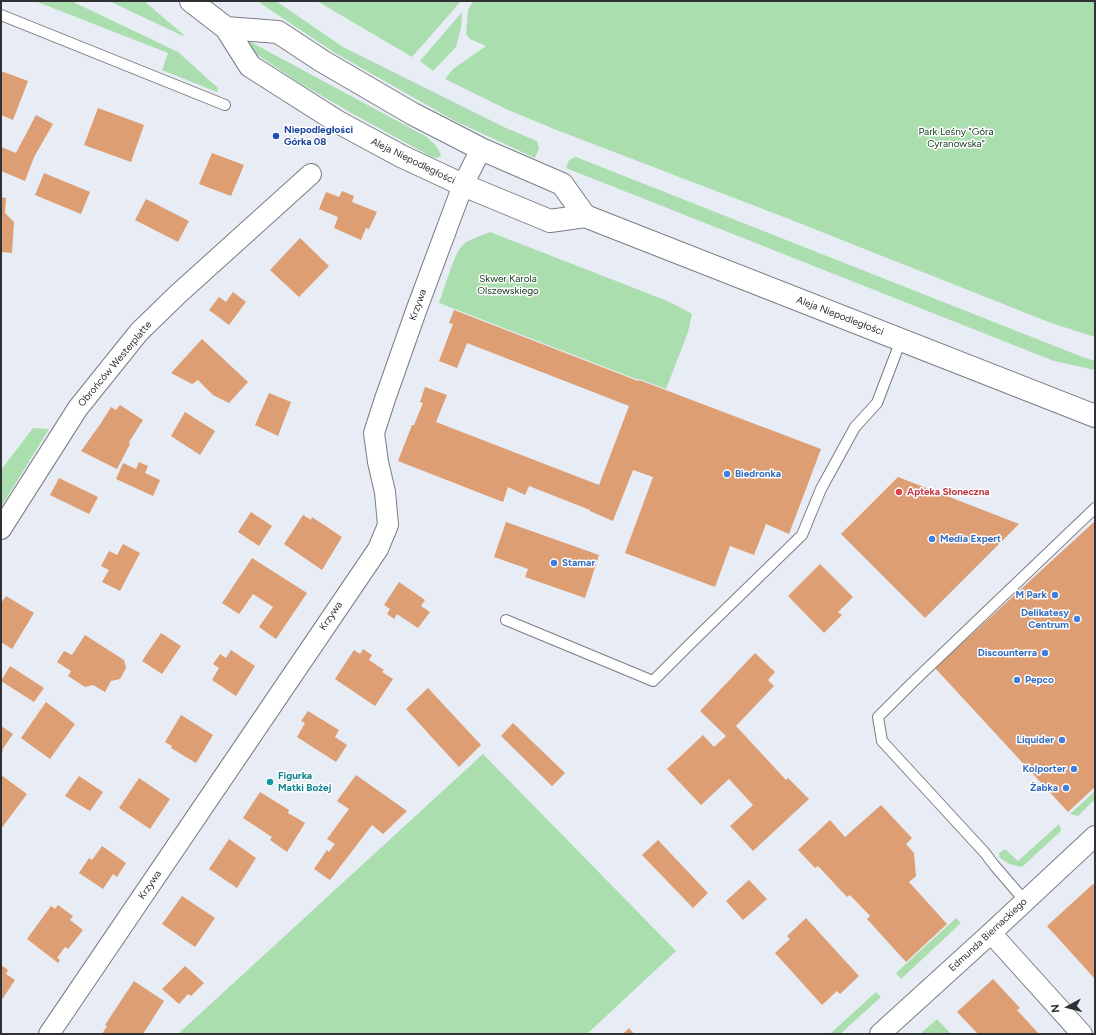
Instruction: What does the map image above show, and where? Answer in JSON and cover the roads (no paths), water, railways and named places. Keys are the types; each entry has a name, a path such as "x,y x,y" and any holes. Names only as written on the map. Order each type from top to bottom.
{"street":[{"name":"Aleja Niepodległości","path":"191,1 226,28 250,66 345,126 401,156 463,185 550,221 585,216 1095,416"},
{"path":"226,28 278,32 368,89 413,114 481,149 562,184 585,216"},
{"name":"Krzywa","path":"49,1034 378,548 388,525 385,492 378,462 374,433 416,310 463,185 481,149"},
{"name":"Obrońców Westerplatte","path":"1,529 78,408 139,332 177,295 311,174"},
{"name":"Edmunda Biernackiego","path":"880,1034 991,934 1095,836"},
{"path":"991,934 1082,1034"}],"lane":[{"path":"1,15 225,105"},
{"path":"506,620 653,681 802,535 821,490 855,427 877,403 901,340"},
{"path":"1026,901 985,853 882,741 878,718 912,683 1095,508"}],"place":[{"name":"Niepodległości Górka 08","path":"276,136"},
{"name":"Biedronka","path":"727,474"},
{"name":"Apteka Słoneczna","path":"899,492"},
{"name":"Media Expert","path":"932,539"},
{"name":"Stamar","path":"554,563"},
{"name":"M Park","path":"1055,595"},
{"name":"Delikatesy Centrum","path":"1077,619"},
{"name":"Discounterra","path":"1045,653"},
{"name":"Pepco","path":"1017,680"},
{"name":"Liquider","path":"1062,740"},
{"name":"Kolporter","path":"1074,769"},
{"name":"Figurka Matki Bożej","path":"270,782"},
{"name":"Żabka","path":"1066,788"}],"park label":[{"name":"Park Leśny \"Góra Cyranowska\"","path":"956,138"},
{"name":"Skwer Karola Olszewskiego","path":"508,284"}]}
